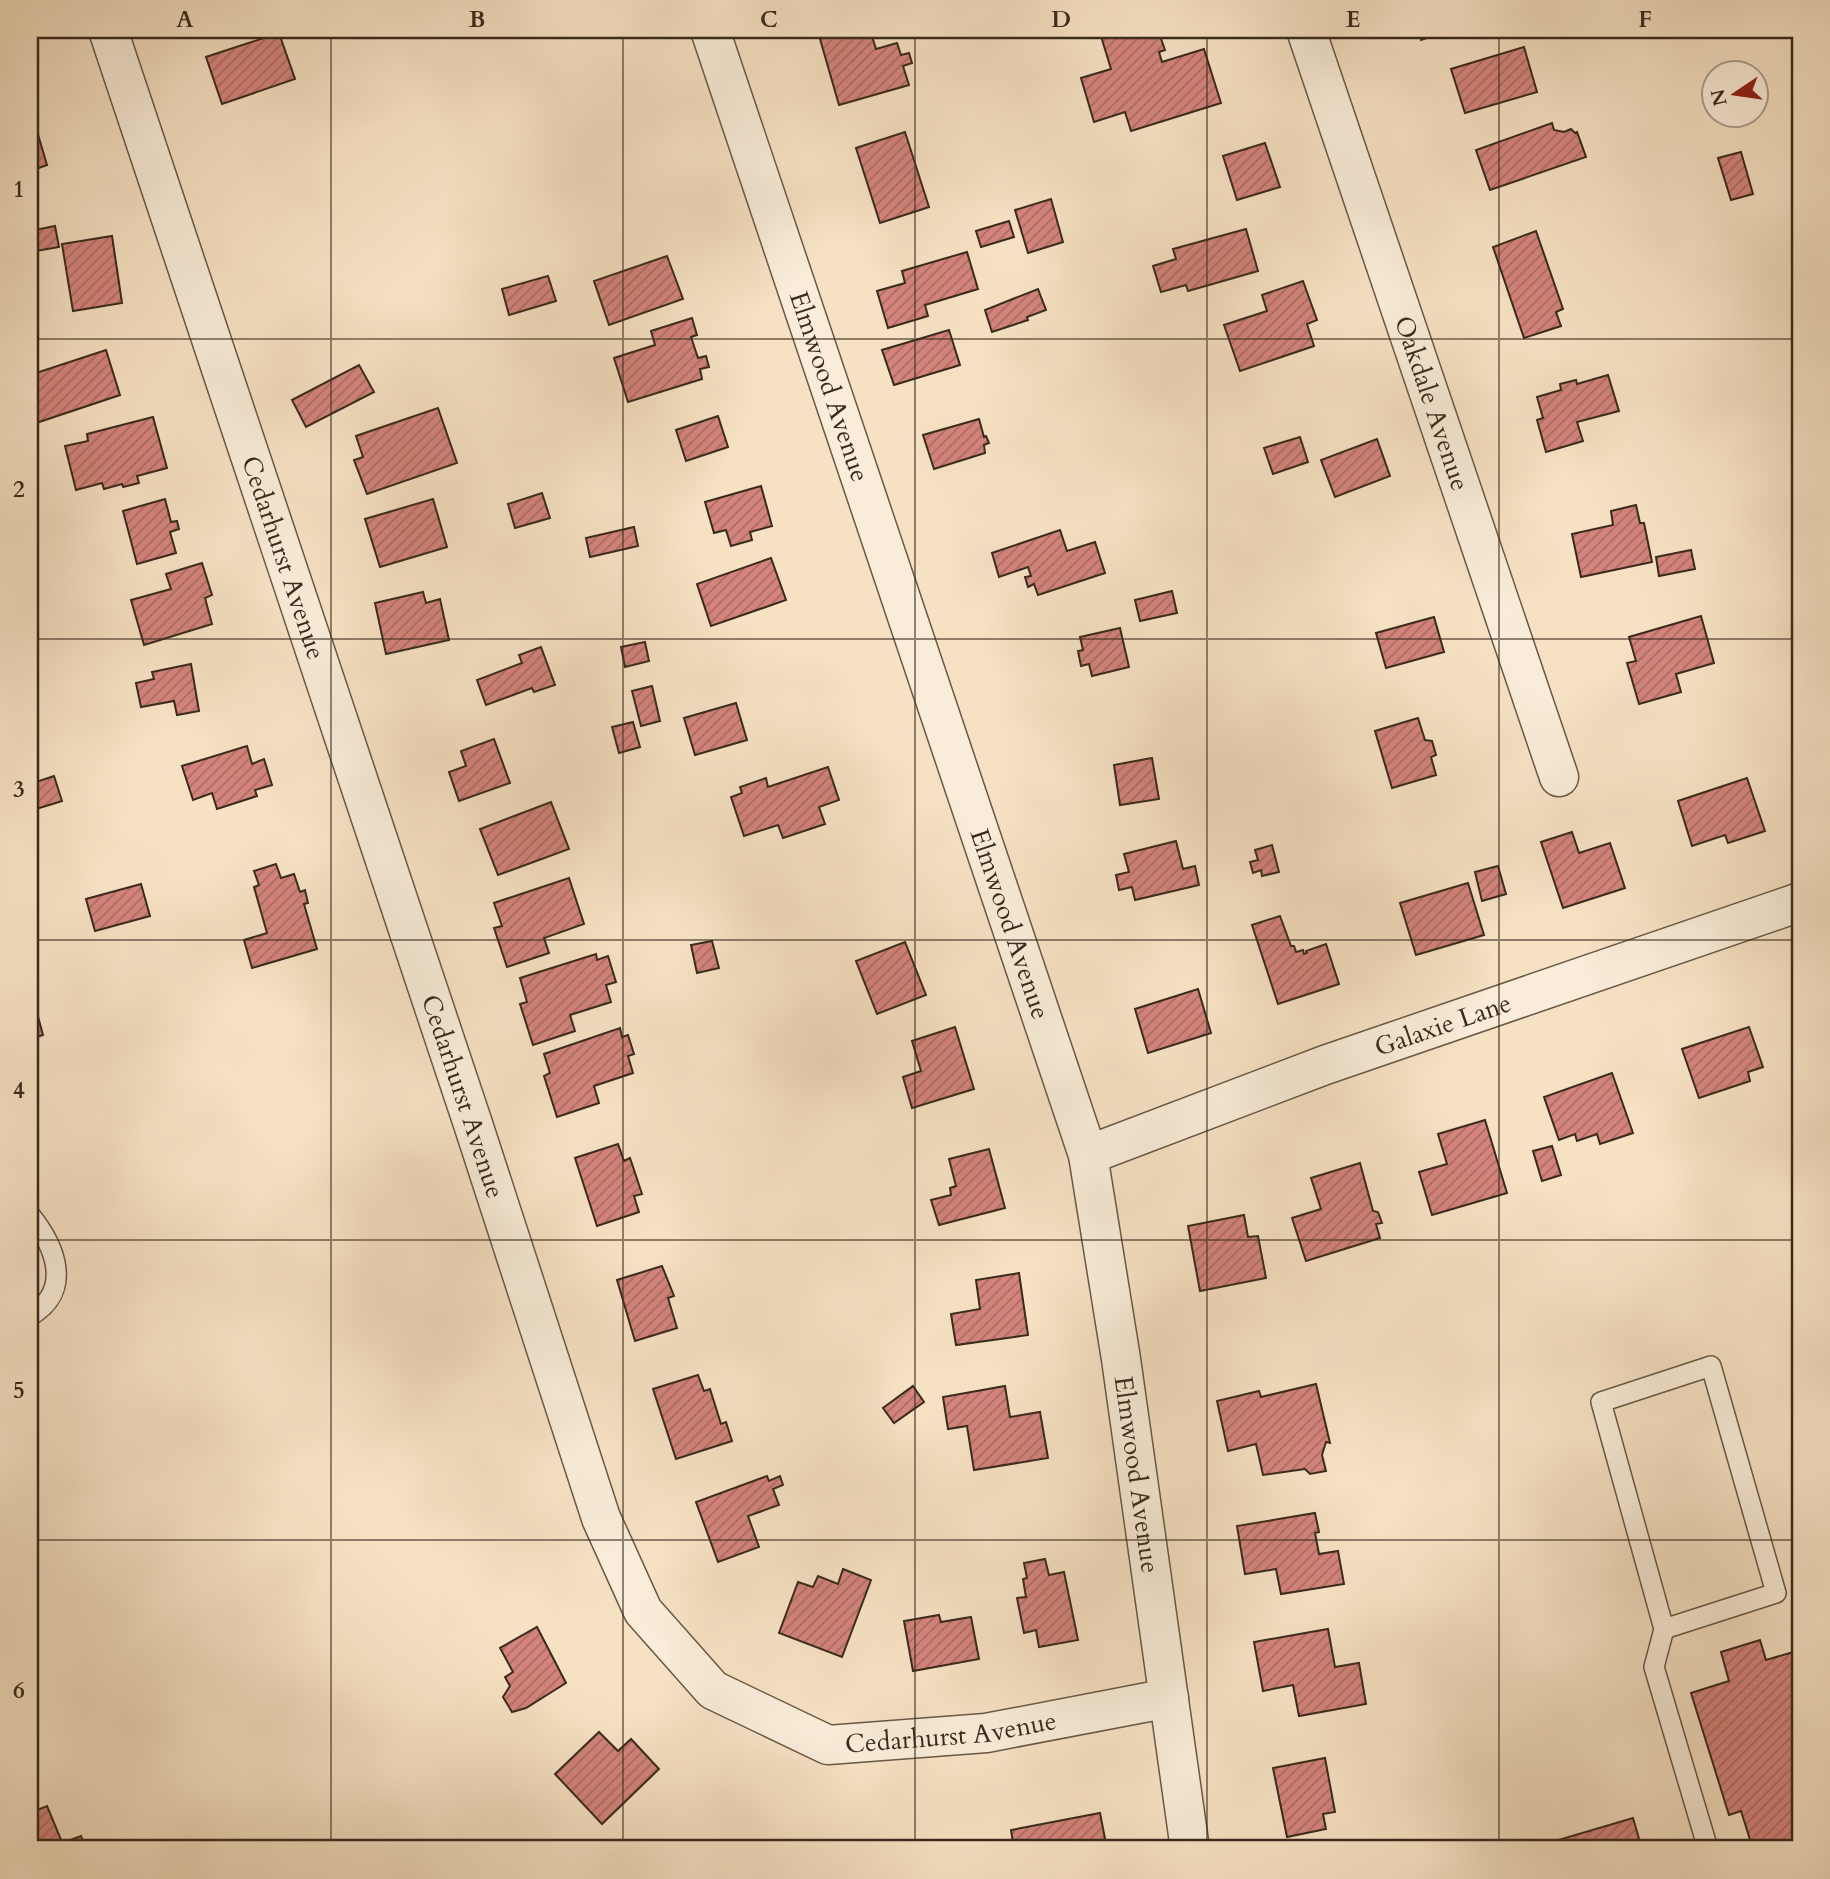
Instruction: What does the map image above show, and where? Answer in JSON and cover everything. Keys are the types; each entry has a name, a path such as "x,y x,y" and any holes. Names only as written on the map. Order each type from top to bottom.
{"street":[{"name":"Cedarhurst Avenue","path":"108,30 473,1124 601,1518 643,1611 713,1690 828,1745 986,1733 1169,1698"},
{"name":"Elmwood Avenue","path":"710,30 1088,1155 1121,1359 1190,1849"},
{"name":"Oakdale Avenue","path":"1306,30 1559,777"},
{"name":"Galaxie Lane","path":"1088,1155 1325,1065 1800,902"}],"lane":[{"path":"30,1215 43,1231 55,1262 55,1292 42,1309 30,1316"},
{"path":"1664,1629 1776,1593 1711,1366 1601,1402 1664,1629 1654,1667 1707,1849"}],"building":[{"path":"870,30 876,49 897,43 901,55 909,53 912,63 903,66 909,85 839,105 818,32"},
{"path":"1110,30 1158,30 1165,50 1159,52 1162,62 1204,49 1221,103 1131,131 1125,112 1094,122 1081,78 1111,69 1100,33"},
{"path":"1417,30 1451,30 1421,40"},
{"path":"279,33 295,79 222,104 206,57"},
{"path":"1524,47 1537,92 1465,113 1451,69"},
{"path":"30,107 47,165 30,171"},
{"path":"1552,123 1554,130 1564,132 1571,129 1577,132 1586,157 1490,190 1476,150"},
{"path":"905,132 929,207 880,223 856,148"},
{"path":"1265,143 1280,187 1237,200 1223,156"},
{"path":"1741,152 1753,194 1731,200 1718,158"},
{"path":"1051,199 1063,242 1028,253 1015,210"},
{"path":"1009,221 1014,237 981,247 976,231"},
{"path":"55,226 59,247 30,252 30,231"},
{"path":"1246,229 1258,271 1188,291 1186,285 1161,292 1153,266 1176,259 1173,249"},
{"path":"1536,231 1563,309 1556,312 1561,326 1524,338 1493,247"},
{"path":"112,236 122,303 73,311 62,244"},
{"path":"967,252 978,289 925,305 928,316 888,328 877,291 905,283 902,271"},
{"path":"667,256 683,299 609,325 594,281"},
{"path":"548,276 556,301 509,315 502,289"},
{"path":"1303,281 1317,320 1307,324 1314,346 1240,371 1224,325 1267,311 1262,295"},
{"path":"1038,289 1046,310 1027,317 1028,320 992,332 985,310"},
{"path":"692,318 697,335 691,337 698,358 706,356 709,367 700,369 702,379 628,402 614,358 655,345 651,331"},
{"path":"949,330 960,365 894,385 882,350"},
{"path":"106,350 120,395 30,425 30,375"},
{"path":"359,365 374,392 306,427 292,400"},
{"path":"1608,375 1619,411 1577,422 1583,441 1546,452 1537,420 1543,418 1537,397 1561,390 1560,384 1576,380 1577,384"},
{"path":"438,408 457,463 367,494 354,460 363,457 356,436"},
{"path":"718,416 728,447 686,461 676,430"},
{"path":"153,417 167,468 137,476 139,483 123,487 122,484 104,489 102,483 76,490 65,446 88,441 87,434"},
{"path":"979,419 984,437 986,436 989,443 984,445 985,453 934,469 923,435"},
{"path":"1300,437 1308,462 1273,474 1264,448"},
{"path":"1377,439 1390,476 1335,497 1321,460"},
{"path":"761,486 772,526 750,532 752,540 731,546 726,530 714,533 705,502"},
{"path":"542,493 550,518 515,528 508,504"},
{"path":"165,499 171,522 177,521 179,529 170,532 176,553 137,564 123,511"},
{"path":"433,499 447,547 380,567 365,519"},
{"path":"1636,505 1640,523 1644,523 1652,562 1581,577 1572,534 1613,525 1611,511"},
{"path":"634,527 638,546 590,557 586,538"},
{"path":"1060,530 1067,551 1095,542 1105,573 1038,595 1034,584 1028,587 1025,577 1031,576 1028,567 999,577 992,553"},
{"path":"1691,550 1695,569 1659,576 1656,557"},
{"path":"771,558 786,600 711,626 697,584"},
{"path":"202,563 212,595 205,598 212,624 144,645 131,600 171,589 166,574"},
{"path":"1172,591 1177,613 1140,621 1135,600"},
{"path":"423,592 426,603 440,599 449,640 386,654 375,603"},
{"path":"1701,616 1714,663 1676,674 1681,692 1639,704 1627,663 1636,661 1629,637"},
{"path":"1434,617 1444,652 1386,668 1376,633"},
{"path":"1120,628 1129,667 1092,676 1089,664 1081,666 1078,651 1083,650 1080,637"},
{"path":"645,642 649,661 625,667 621,647"},
{"path":"541,647 555,685 534,692 532,688 486,705 477,680 522,663 519,655"},
{"path":"191,664 199,711 177,715 174,701 141,707 136,683 154,679 152,672"},
{"path":"652,686 660,721 641,726 632,691"},
{"path":"736,703 747,740 695,755 684,718"},
{"path":"1418,718 1425,740 1432,741 1436,755 1431,757 1436,775 1392,788 1375,731"},
{"path":"633,722 640,747 619,753 612,727"},
{"path":"494,739 510,783 459,801 449,772 466,766 461,751"},
{"path":"247,746 252,764 264,759 272,785 255,790 257,796 217,809 212,793 193,800 182,766"},
{"path":"1152,758 1159,799 1120,805 1114,765"},
{"path":"828,767 839,800 819,807 825,824 783,838 778,825 744,836 731,797 742,793 740,787 766,778 768,787"},
{"path":"54,776 62,801 30,811 30,784"},
{"path":"1747,778 1765,831 1728,843 1725,835 1692,846 1678,801"},
{"path":"551,802 569,849 498,875 480,829"},
{"path":"1572,832 1579,853 1610,843 1625,888 1563,908 1541,842"},
{"path":"1176,841 1183,869 1195,866 1199,885 1135,900 1132,887 1119,890 1116,875 1129,872 1124,854"},
{"path":"1272,845 1279,872 1262,876 1261,870 1253,873 1250,862 1258,860 1255,850"},
{"path":"276,864 281,878 294,874 300,892 305,890 308,903 304,904 317,949 252,968 244,940 267,933 254,887 259,885 254,871"},
{"path":"1498,866 1506,894 1482,901 1475,872"},
{"path":"569,878 584,924 544,938 549,953 507,967 494,928 502,926 494,903"},
{"path":"1468,883 1484,935 1416,955 1400,903"},
{"path":"141,884 150,916 95,931 86,899"},
{"path":"1280,916 1291,946 1294,946 1296,952 1303,950 1304,954 1326,944 1339,984 1278,1004 1252,925"},
{"path":"712,941 719,968 697,973 691,945"},
{"path":"905,942 926,995 877,1014 856,961"},
{"path":"596,954 597,960 608,956 616,982 606,985 611,1002 570,1015 575,1031 533,1045 520,1004 527,1002 520,978"},
{"path":"1198,989 1211,1033 1148,1053 1135,1009"},
{"path":"34,1002 43,1035 30,1039 30,1003"},
{"path":"955,1027 974,1089 912,1108 903,1077 921,1071 912,1041"},
{"path":"1749,1027 1763,1067 1748,1072 1750,1081 1699,1098 1682,1049"},
{"path":"620,1028 622,1037 628,1035 634,1054 628,1056 633,1073 594,1086 599,1103 557,1117 544,1076 550,1073 544,1054"},
{"path":"1612,1073 1633,1133 1600,1144 1597,1134 1577,1141 1575,1134 1559,1140 1544,1097"},
{"path":"1485,1120 1507,1193 1432,1215 1419,1172 1447,1164 1438,1134"},
{"path":"618,1144 624,1161 630,1158 642,1194 634,1196 639,1212 597,1226 575,1158"},
{"path":"1552,1146 1561,1175 1542,1181 1533,1151"},
{"path":"989,1149 1005,1208 939,1225 931,1200 951,1195 950,1188 956,1186 949,1159"},
{"path":"1360,1163 1373,1211 1378,1212 1382,1223 1376,1224 1380,1238 1306,1261 1292,1218 1321,1209 1311,1178"},
{"path":"1244,1215 1248,1237 1258,1236 1266,1278 1200,1291 1188,1226"},
{"path":"662,1266 674,1296 668,1298 677,1328 635,1341 617,1280"},
{"path":"1019,1273 1028,1335 956,1345 951,1314 980,1309 976,1280"},
{"path":"698,1375 704,1391 710,1389 721,1424 726,1422 732,1441 676,1459 653,1389"},
{"path":"1316,1384 1330,1443 1326,1442 1322,1455 1326,1471 1310,1474 1305,1469 1263,1475 1256,1444 1228,1451 1217,1401 1259,1391 1261,1397"},
{"path":"913,1386 924,1402 894,1423 883,1408"},
{"path":"1005,1386 1010,1417 1040,1412 1048,1458 974,1470 967,1426 948,1429 943,1397"},
{"path":"767,1476 769,1481 780,1476 783,1485 773,1489 779,1505 748,1516 759,1547 718,1562 696,1502"},
{"path":"1315,1513 1319,1532 1315,1533 1319,1554 1338,1551 1344,1584 1281,1594 1276,1569 1245,1574 1237,1526"},
{"path":"1045,1559 1049,1575 1064,1572 1078,1640 1039,1647 1036,1630 1024,1633 1017,1598 1026,1597 1023,1579 1027,1578 1024,1563"},
{"path":"843,1569 871,1580 842,1657 779,1633 798,1582 813,1587 818,1576 838,1584"},
{"path":"939,1615 941,1622 971,1617 979,1659 913,1671 904,1621"},
{"path":"537,1627 566,1683 526,1708 512,1712 503,1697 510,1686 505,1677 513,1672 500,1648"},
{"path":"1328,1629 1335,1667 1359,1663 1366,1704 1299,1716 1293,1685 1263,1691 1254,1642"},
{"path":"1760,1640 1766,1660 1800,1650 1800,1840 1770,1849 1753,1849 1741,1811 1729,1815 1691,1693 1729,1681 1721,1652"},
{"path":"599,1732 618,1751 631,1739 659,1769 602,1824 555,1774"},
{"path":"1325,1758 1335,1812 1323,1814 1326,1829 1287,1837 1273,1768"},
{"path":"47,1806 64,1847 72,1844 70,1840 81,1836 85,1846 90,1844 93,1849 30,1849 30,1813"},
{"path":"1100,1813 1107,1849 1014,1849 1011,1830"},
{"path":"1633,1818 1642,1849 1528,1849"}]}
